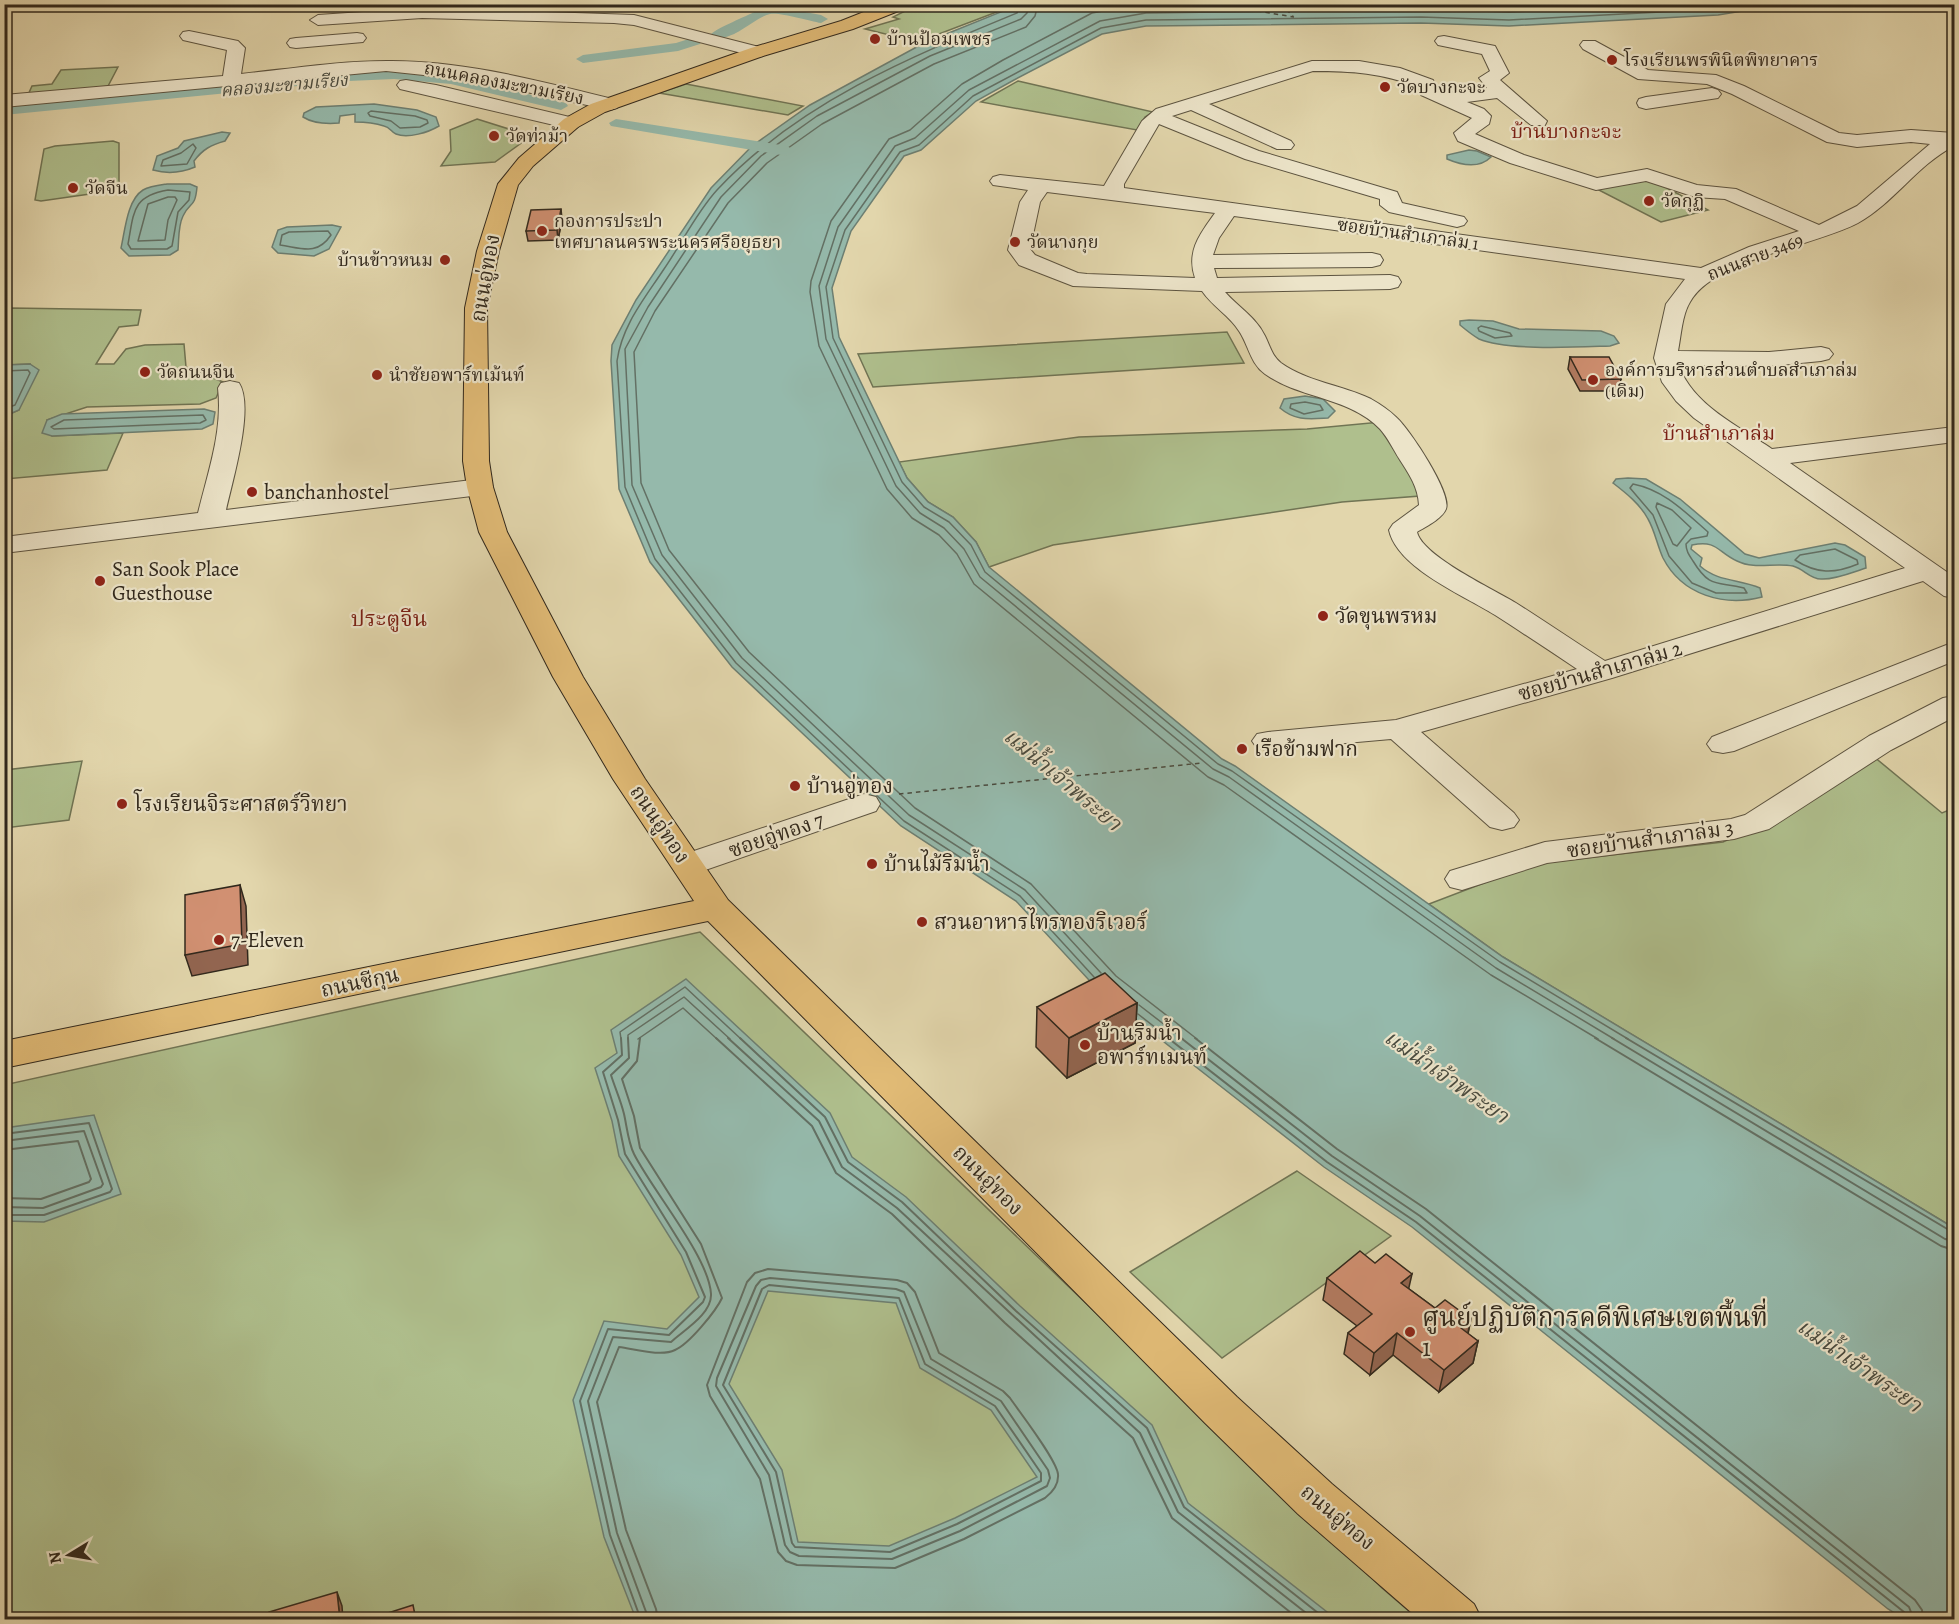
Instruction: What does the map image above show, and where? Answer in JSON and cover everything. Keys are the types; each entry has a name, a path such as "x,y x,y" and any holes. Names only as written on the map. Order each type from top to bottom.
{"main road":[{"name":"ถนนอู่ทอง","path":"900,4 847,26 757,52 610,104 571,123 526,162 508,183 488,251 476,308 476,461 480,488 493,532 568,677 629,779 716,908 1221,1410 1315,1498 1457,1620"},
{"name":"ถนนชีกุน","path":"4,1055 716,908"}],"street":[{"path":"290,74 299,36 318,20 330,5 355,4"},
{"path":"318,20 422,13 614,18 634,20 757,52"},
{"path":"189,36 232,45 236,48 231,79"},
{"path":"296,43 373,37"},
{"path":"1444,41 1489,50 1500,73 1488,78 1501,92 1538,121"},
{"path":"1589,45 1644,75 1702,77 1738,90 1834,138 1857,141 1911,136 1953,139"},
{"name":"ถนนคลองมะขามเรียง","path":"4,101 290,74 386,66 422,66 610,104"},
{"path":"1114,193 1114,184 1151,121 1156,117 1191,103 1312,66 1359,66 1394,72 1427,84 1427,91 1482,117 1482,120 1464,133 1465,137 1517,159 1596,184 1647,175 1695,191 1729,193 1820,233"},
{"name":"ถนนคลองมะขามเรียง","path":"385,86 407,85 436,90 571,123"},
{"path":"314,91 365,86"},
{"path":"1646,103 1738,90"},
{"path":"1446,99 1501,92"},
{"path":"1191,103 1284,145"},
{"path":"1156,117 1252,155 1390,196 1390,205 1396,208 1457,221"},
{"name":"ถนนสาย 3469","path":"1665,358 1680,299 1702,275 1738,260 1820,233 1851,218 1874,204 1914,163 1953,139"},
{"name":"ซอยบ้านสำเภาล่ม 1","path":"1000,181 1114,193 1702,275"},
{"path":"1041,184 1030,202 1019,250 1027,260 1080,280 1372,260"},
{"path":"1228,209 1204,246 1206,273 1225,304 1245,322 1257,338 1258,353 1269,366 1286,377 1355,402 1387,422 1428,484 1433,497 1433,508 1403,530 1405,540 1417,553 1457,582 1504,608 1602,672"},
{"path":"1206,273 1390,282"},
{"path":"1821,354 1769,359 1665,358 1685,398 1765,458 1954,590"},
{"path":"210,520 230,426 233,404 230,388"},
{"path":"1765,458 1954,434"},
{"path":"4,545 480,488"},
{"name":"ซอยบ้านสำเภาล่ม 2","path":"1268,741 1398,729 1602,672 1926,571"},
{"path":"1723,744 1954,651"},
{"name":"ซอยบ้านสำเภาล่ม 3","path":"1462,879 1545,853 1734,829 1756,822 1880,743 1954,705"},
{"path":"1398,729 1502,820"},
{"name":"ซอยอู่ทอง 7","path":"688,865 864,804"}],"green space":[{"path":"917,5 1015,5 918,42 865,29 899,19 893,17"},
{"path":"118,67 107,88 28,95 32,86 52,84 61,70"},
{"path":"1018,81 1153,112 1145,117 1137,130 981,102"},
{"path":"686,84 803,106 788,115 659,93"},
{"path":"477,119 531,136 495,162 441,166 451,151 450,130"},
{"path":"113,141 119,143 119,187 104,192 35,200 44,149"},
{"path":"1635,178 1658,183 1708,210 1661,222 1593,187"},
{"path":"10,308 141,310 138,325 119,327 96,364 114,364 126,349 145,345 184,344 186,367 223,382 216,398 200,404 87,407 47,420 52,436 123,433 107,470 5,479 5,416 19,410 30,364 5,365 5,310"},
{"path":"1227,332 1244,363 873,387 858,354"},
{"path":"1381,422 1416,480 1420,496 1342,502 1053,545 989,567 976,542 953,517 928,502 907,478 899,462 1079,437 1307,429"},
{"path":"1873,756 1942,813 1954,808 1954,1228 1503,957 1429,904 1534,864 1723,842 1768,821"},
{"path":"82,761 69,820 5,828 5,770"},
{"path":"700,932 1382,1588 1418,1619 5,1619 4,1085"},
{"path":"1297,1171 1391,1236 1222,1358 1130,1272"}],"water":[{"name":"แม่น้ำเจ้าพระยา","path":"1018,5 1779,5 1718,15 1509,26 1421,23 1146,26 1102,34 976,101 921,150 904,156 851,231 832,288 839,337 907,478 928,502 953,517 976,542 989,567 1222,759 1503,957 1954,1228 1954,1619 1904,1619 1888,1609 1412,1227 1324,1167 1100,992 1016,901 901,826 732,667 650,562 619,489 611,361 612,345 636,300 711,188 752,146 810,105 924,43"},
{"path":"374,104 417,110 436,117 439,126 406,136 396,134 388,127 381,125 355,122 355,114 340,116 339,123 316,122 303,117 304,113 316,107"},
{"path":"222,132 230,133 225,141 204,150 194,161 195,167 174,172 153,170 157,156 178,148 184,141"},
{"path":"1469,150 1491,157 1481,163 1470,165 1447,159 1447,155"},
{"path":"167,184 190,184 197,187 194,202 181,220 178,250 170,255 129,256 121,248 133,201 143,190"},
{"path":"332,225 341,227 329,249 314,256 278,253 272,247 278,230 287,227"},
{"path":"1460,321 1493,321 1519,329 1601,331 1614,336 1619,343 1610,346 1524,347 1491,343 1479,339 1460,325"},
{"path":"30,364 39,370 19,410 5,416 5,365"},
{"path":"1305,396 1323,399 1335,411 1328,418 1308,419 1291,415 1280,408 1284,399"},
{"path":"204,409 215,412 213,424 202,429 52,436 42,433 47,420 62,414"},
{"path":"1616,479 1646,479 1680,499 1745,554 1759,558 1835,543 1845,545 1865,557 1866,568 1838,577 1817,579 1793,566 1744,564 1730,558 1712,545 1692,545 1691,549 1702,558 1700,566 1721,578 1760,588 1762,597 1733,600 1705,595 1681,581 1671,571 1663,558 1645,514 1613,483"},
{"path":"686,979 830,1113 852,1157 906,1197 1020,1306 1152,1425 1188,1503 1336,1619 636,1619 604,1537 573,1400 604,1321 667,1329 699,1297 681,1255 619,1156 612,1121 595,1068 617,1053 611,1030","holes":["768,1291 896,1303 920,1368 991,1410 1037,1477 955,1518 889,1546 798,1542 782,1470 729,1384"]},
{"path":"94,1115 121,1194 44,1222 5,1221 5,1128"}],"building":[{"path":"561,209 557,230 526,231 531,210"},
{"path":"1570,357 1609,357 1621,379 1582,380"},
{"path":"240,885 242,944 185,955 185,895"},
{"path":"1105,973 1137,1003 1069,1038 1037,1007"},
{"path":"1360,1251 1375,1263 1386,1254 1412,1274 1401,1283 1435,1308 1445,1300 1471,1319 1461,1328 1478,1341 1444,1370 1397,1333 1374,1353 1348,1333 1372,1314 1327,1278"},
{"path":"337,1592 340,1620 270,1620 269,1612"},
{"path":"413,1605 416,1620 366,1620"}],"waterway":[{"path":"739,4 821,19"},
{"path":"718,34 731,30 768,10"},
{"path":"583,59 678,47 695,41"},
{"name":"คลองมะขามเรียง","path":"4,111 349,77 394,75 451,80 561,106"},
{"name":"คลองมะขามเรียง","path":"616,123 787,151"}],"ferry route":[{"path":"1215,4 1294,17"},
{"path":"1280,4 1293,16"},
{"path":"899,794 1202,763"}],"place":[{"name":"บ้านป้อมเพชร","path":"875,39"},
{"name":"โรงเรียนพรพินิตพิทยาคาร","path":"1612,60"},
{"name":"วัดบางกะจะ","path":"1385,87"},
{"name":"วัดท่าม้า","path":"494,136"},
{"name":"วัดจีน","path":"73,188"},
{"name":"วัดกุฏิ","path":"1649,201"},
{"name":"กองการประปา เทศบาลนครพระนครศรีอยุธยา","path":"542,231"},
{"name":"วัดนางกุย","path":"1015,242"},
{"name":"บ้านข้าวหนม","path":"445,260"},
{"name":"วัดถนนจีน","path":"145,372"},
{"name":"นำชัยอพาร์ทเม้นท์","path":"377,375"},
{"name":"องค์การบริหารส่วนตำบลสำเภาล่ม (เดิม)","path":"1593,380"},
{"name":"banchanhostel","path":"252,492"},
{"name":"San Sook Place Guesthouse","path":"100,581"},
{"name":"วัดขุนพรหม","path":"1323,616"},
{"name":"เรือข้ามฟาก","path":"1242,749"},
{"name":"บ้านอู่ทอง","path":"795,786"},
{"name":"โรงเรียนจิระศาสตร์วิทยา","path":"122,804"},
{"name":"บ้านไม้ริมน้ำ","path":"872,864"},
{"name":"สวนอาหารไทรทองริเวอร์","path":"922,922"},
{"name":"7-Eleven","path":"219,940"},
{"name":"บ้านริมน้ำ อพาร์ทเมนท์","path":"1085,1045"},
{"name":"ศูนย์ปฏิบัติการคดีพิเศษเขตพื้นที่ 1","path":"1410,1332"}],"district":[{"name":"บ้านบางกะจะ","path":"1566,131"},
{"name":"บ้านสำเภาล่ม","path":"1719,433"},
{"name":"ประตูจีน","path":"389,618"}]}
